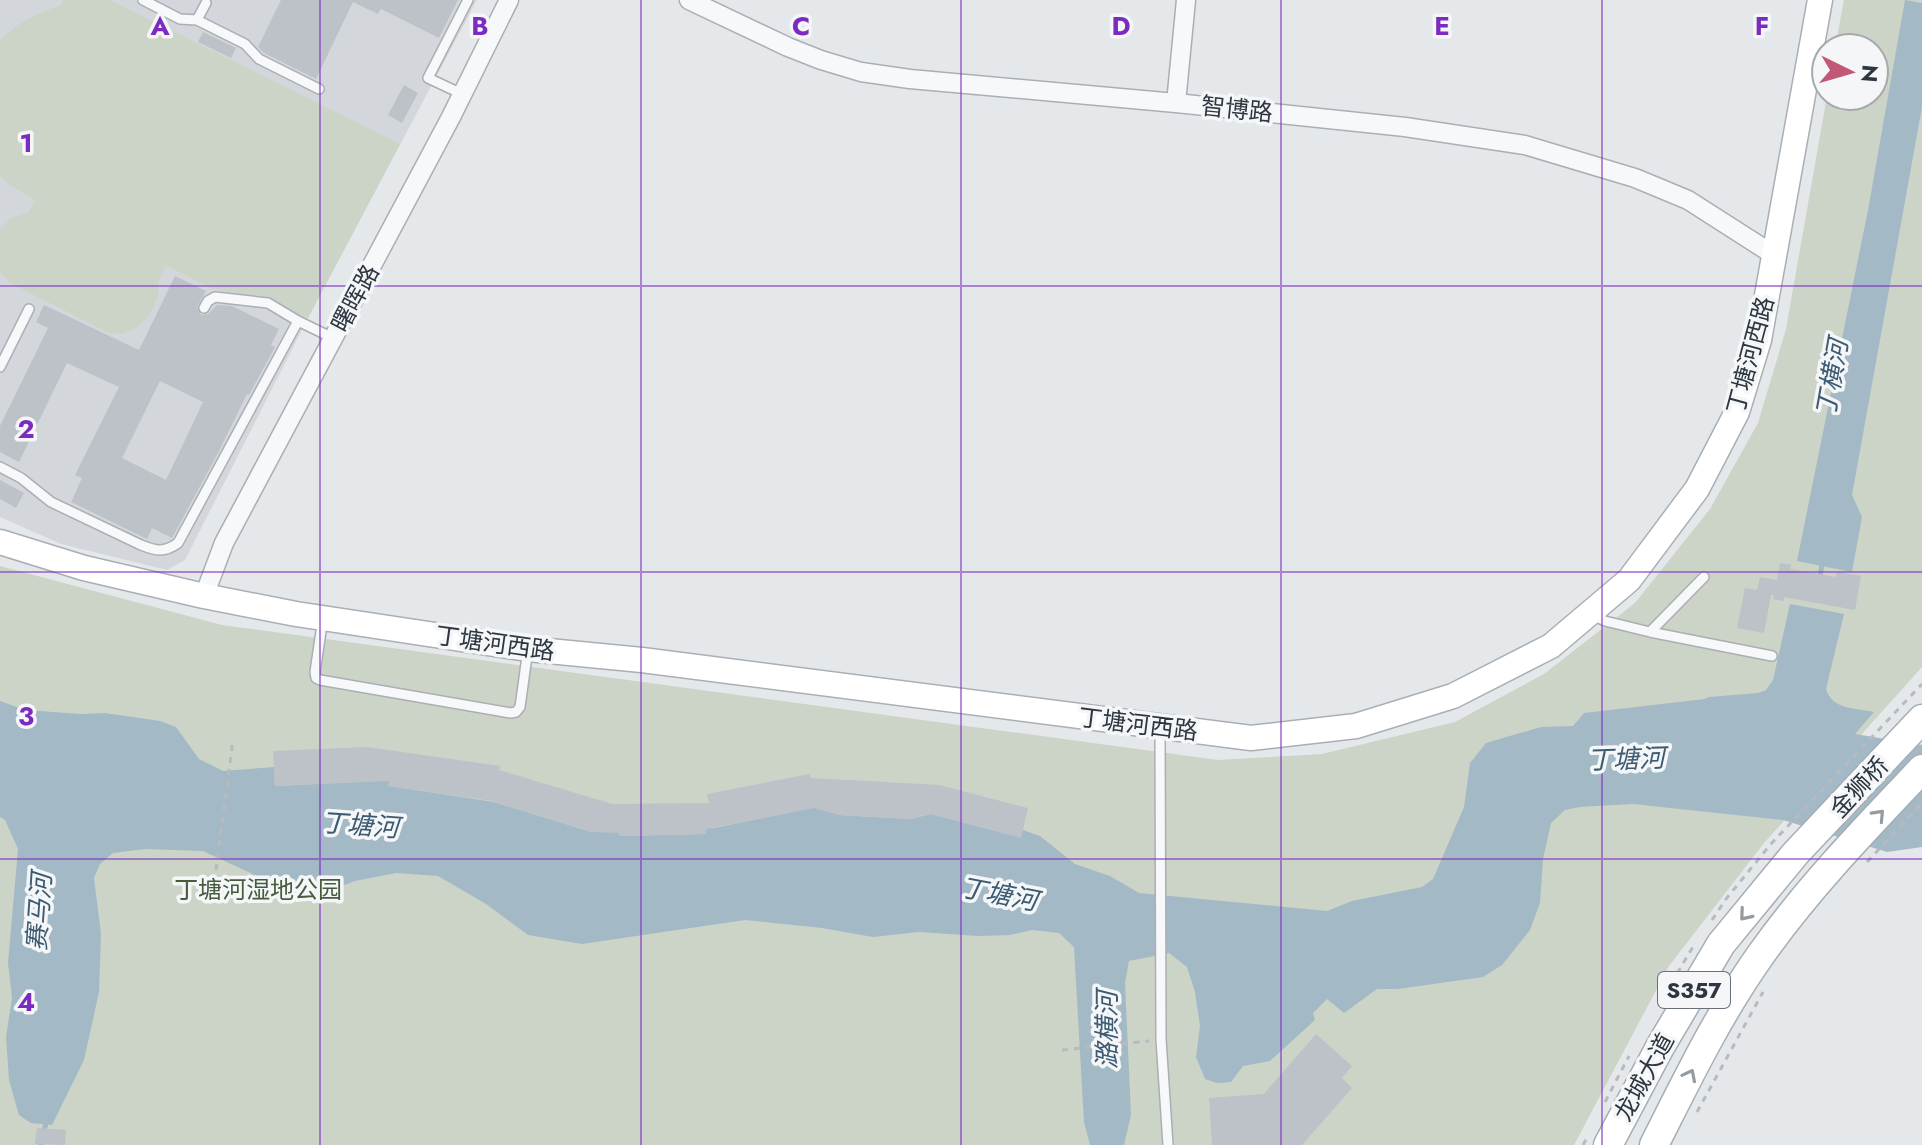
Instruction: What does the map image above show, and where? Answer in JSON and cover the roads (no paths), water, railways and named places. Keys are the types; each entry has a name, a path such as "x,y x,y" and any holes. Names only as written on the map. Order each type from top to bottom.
{"main road":[{"name":"金狮桥","path":"1783,850 1909,715"},
{"name":"金狮桥","path":"1847,866 1922,769"},
{"name":"龙城大道","path":"1608,1145 1660,1047 1721,944 1783,850"},
{"name":"龙城大道","path":"1654,1145 1706,1043 1761,954 1847,866"}],"street":[{"name":"曙晖路","path":"204,596 224,543 509,0"},
{"name":"智博路","path":"689,0 788,47 861,72 1405,127 1525,145 1635,178 1688,200 1774,255"},
{"path":"1176,103 1186,0"},
{"name":"丁塘河西路","path":"0,542 84,568 204,596 323,618 528,649 642,660 1251,738 1356,726 1453,696 1551,646 1629,580 1697,489 1737,412 1759,340 1820,0"}],"lane":[{"path":"143,0 180,19 197,20 245,44 259,59 319,89"},
{"path":"462,94 428,78 468,0"},
{"path":"197,20 206,3"},
{"path":"204,308 215,297 268,303 333,338"},
{"path":"0,367 29,309"},
{"path":"0,467 21,478 51,502 141,545 154,550 168,550 178,543 298,321"},
{"path":"1650,632 1704,577"},
{"path":"1589,613 1605,621 1650,632 1772,656"},
{"path":"323,618 316,678 511,713 520,707 528,649"},
{"path":"1160,727 1161,1039 1168,1145"}],"water":[{"path":"1905,0 1922,3 1922,107 1852,495 1862,517 1852,572 1797,561 1885,112 1890,112 1890,85"},
{"path":"1790,604 1844,614 1826,689 1839,704 1874,712 1855,734 1922,745 1922,847 1887,852 1783,820 1633,804 1565,810 1551,823 1543,859 1540,903 1530,930 1502,965 1483,977 1377,989 1344,1013 1327,999 1313,1013 1315,1020 1270,1061 1243,1066 1231,1082 1217,1083 1205,1079 1196,1057 1200,1026 1195,992 1187,967 1169,953 1129,961 1125,983 1131,1115 1124,1145 1090,1145 1084,1122 1074,947 1059,933 1032,930 1010,935 978,936 919,932 873,937 745,920 582,944 528,935 486,904 438,876 396,873 355,881 320,894 300,896 203,851 145,849 113,853 100,864 94,878 101,934 99,992 84,1060 52,1125 31,1123 19,1115 9,1080 6,1037 12,998 8,963 18,849 5,820 0,817 0,701 25,710 105,713 160,721 176,727 199,759 223,771 274,767 275,786 377,781 390,774 389,786 494,802 591,832 619,821 620,836 705,834 706,827 714,828 817,807 839,815 910,819 931,814 1020,837 1023,830 1040,836 1075,864 1110,876 1139,893 1327,911 1352,901 1422,887 1433,879 1464,807 1470,763 1486,743 1541,727 1573,726 1584,713 1766,690 1773,680"}],"waterway":[{"name":"丁横河","path":"1819,581 1823,559"},
{"name":"赛马河","path":"41,1145 47,1118"}],"water label":[{"name":"丁塘河","path":"1626,759"},
{"name":"丁塘河","path":"360,825"},
{"name":"丁塘河","path":"999,894"},
{"name":"潞横河","path":"1107,1030"}],"park label":[{"name":"丁塘河湿地公园","path":"258,889"}]}
